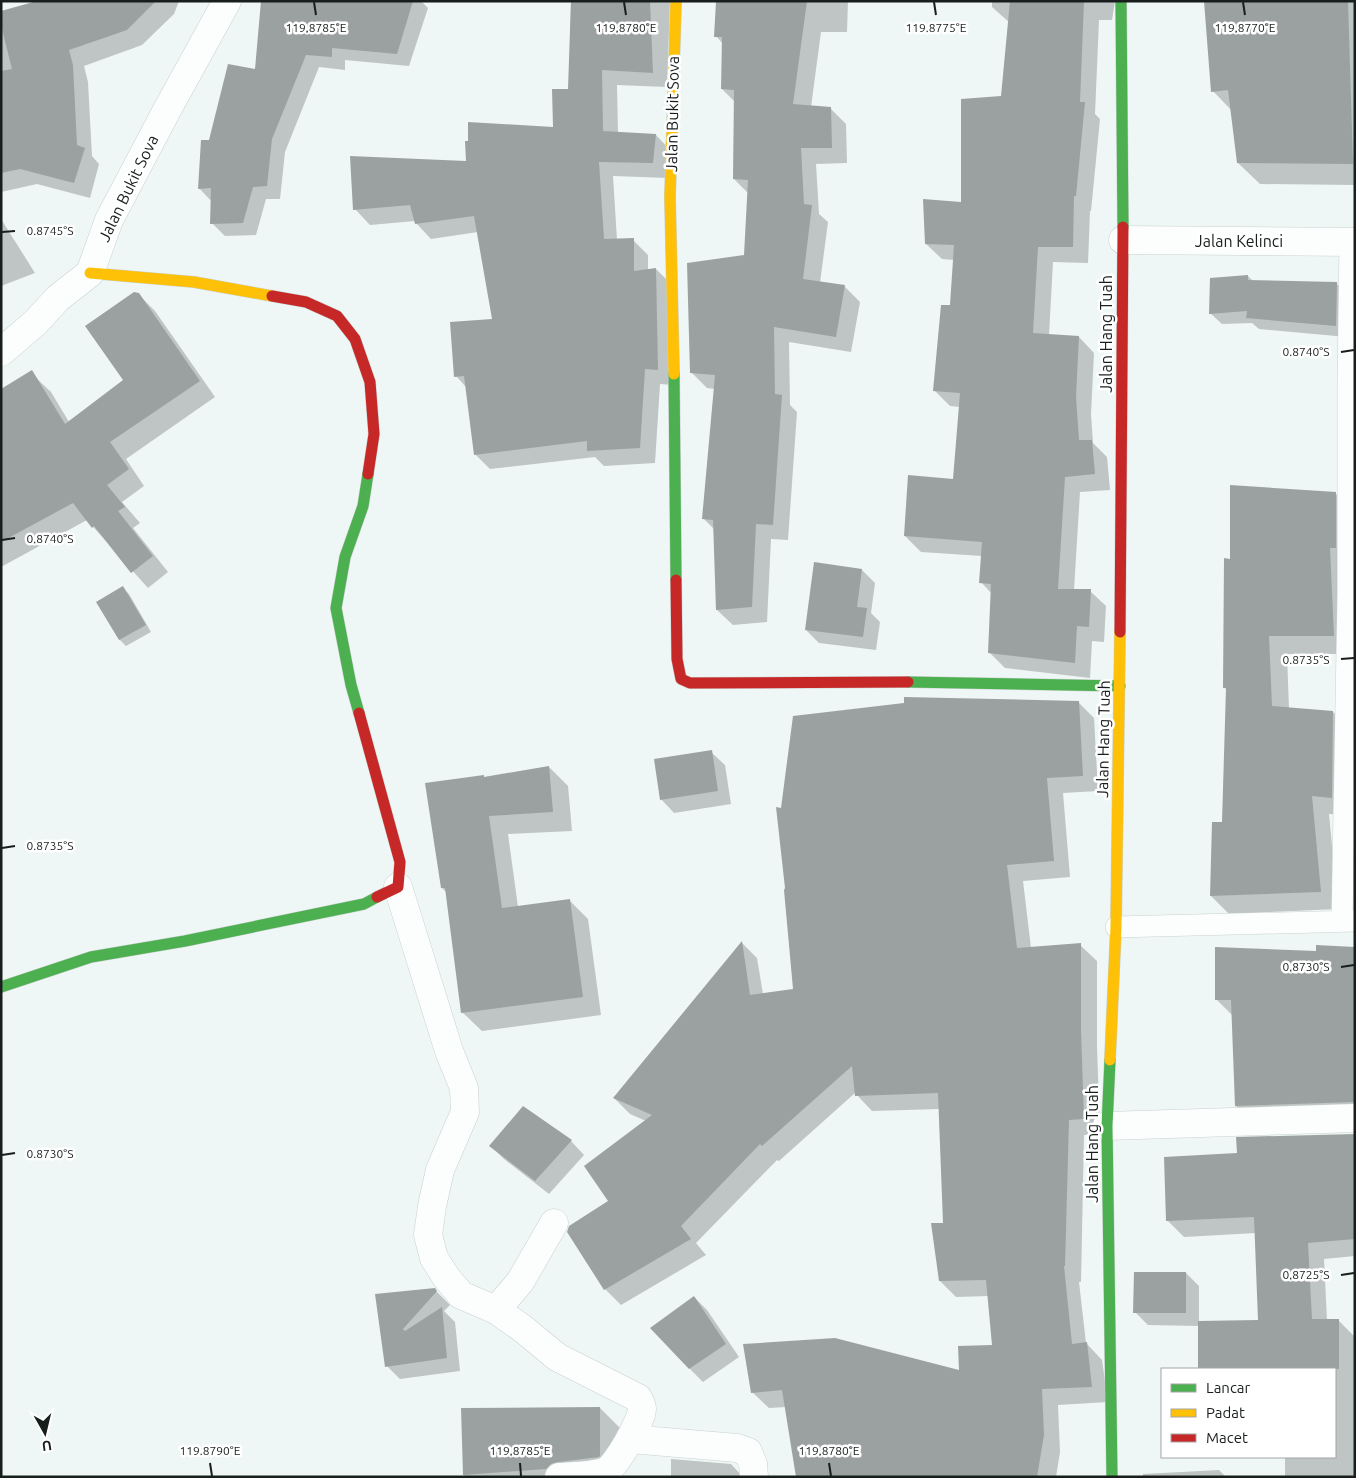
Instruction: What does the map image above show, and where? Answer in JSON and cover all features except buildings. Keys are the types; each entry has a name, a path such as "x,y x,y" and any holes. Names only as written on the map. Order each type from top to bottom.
{"street":[{"name":"Jalan Bukit Sova","path":"90,273 109,220 166,110 227,1"},
{"name":"Jalan Bukit Sova","path":"676,1 670,197 675,403 677,659 681,679 690,683 875,681 1120,686"},
{"name":"Jalan Hang Tuah","path":"1112,1477 1106,1126 1116,927 1120,686 1123,240 1121,1"},
{"name":"Jalan Kelinci","path":"1123,240 1352,242"},
{"path":"1,352 36,322 58,298 90,273 194,282 306,302 337,316 355,339 370,382 374,434 363,506 345,557 336,608 351,685 400,862 398,887 449,1051 464,1088 465,1112 440,1170 432,1206 428,1235 434,1258 446,1278 461,1295 496,1310 522,1328 557,1357 638,1398 641,1403 641,1412 630,1439 614,1465 602,1473 559,1477"},
{"path":"1,987 90,957 185,941 364,904 398,887"},
{"path":"1106,1126 1355,1118"},
{"path":"496,1310 520,1282 554,1224"},
{"path":"630,1439 738,1448 748,1452 753,1464 754,1477"}],"lane":[{"path":"1116,927 1348,921 1348,594 1352,242"}],"traffic: fast":[{"path":"1121,1 1123,227"},
{"path":"674,374 676,580"},
{"path":"359,713 351,685 336,608 345,557 363,506 368,474"},
{"path":"908,682 1120,686"},
{"path":"1,987 91,957 185,941 364,904 377,897"},
{"path":"1110,1060 1107,1126 1112,1477"}],"traffic: slow":[{"path":"674,374 670,197 676,1"},
{"path":"90,273 194,282 272,296"},
{"path":"1110,1060 1116,927 1120,632"}],"traffic: jam":[{"path":"1120,632 1123,227"},
{"path":"272,296 306,302 337,316 355,339 370,382 374,434 368,474"},
{"path":"676,580 677,659 681,679 690,683 908,682"},
{"path":"359,713 400,862 398,887 377,897"}]}
